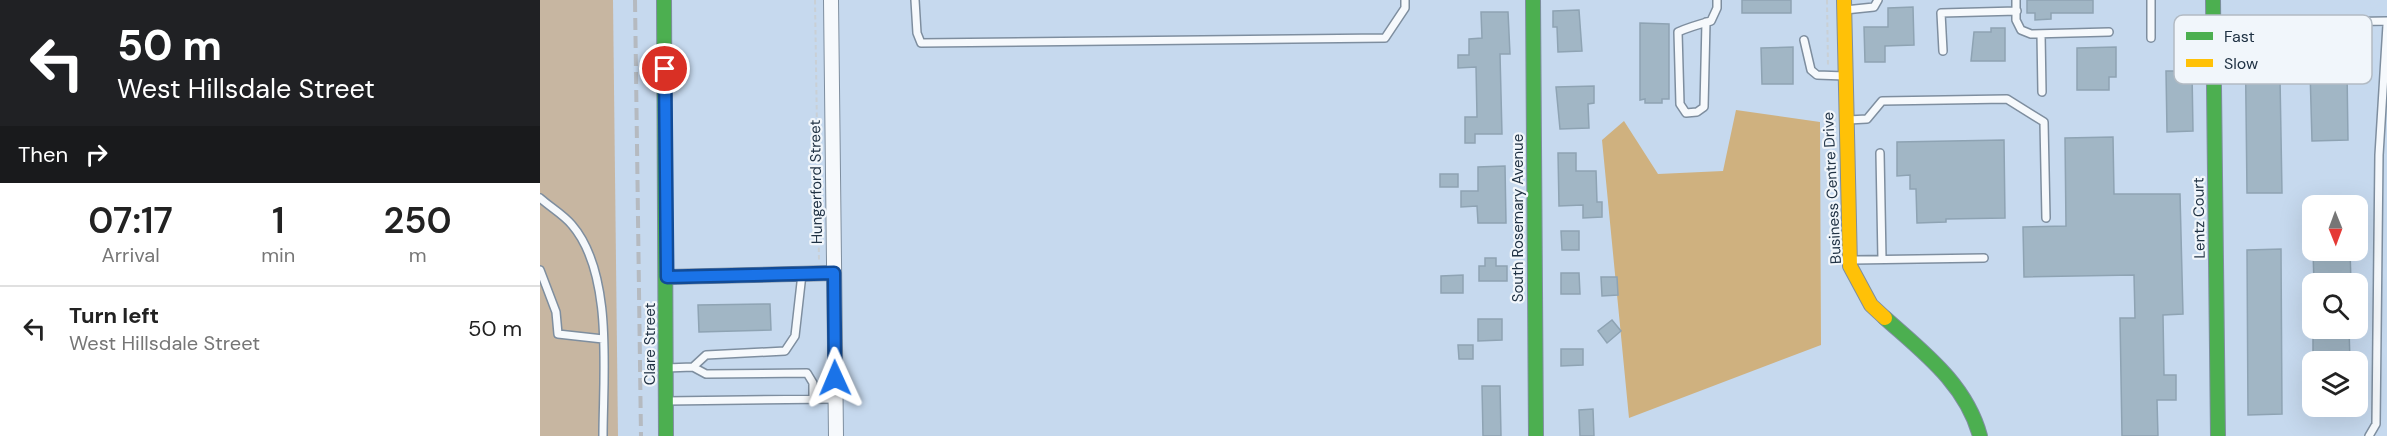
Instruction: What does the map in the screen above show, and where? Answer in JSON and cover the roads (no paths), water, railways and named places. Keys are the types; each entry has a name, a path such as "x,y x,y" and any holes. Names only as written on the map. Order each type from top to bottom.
{"street":[{"name":"Clare Street","path":"664,0 666,436"},
{"name":"Hungerford Street","path":"831,0 836,436"},
{"name":"South Rosemary Avenue","path":"1533,0 1536,436"},
{"name":"Lentz Court","path":"2213,0 2213,15"},
{"name":"Business Centre Drive","path":"1844,5 1850,260 1861,290 1871,305 1957,388 1970,407 1980,436"},
{"name":"Lentz Court","path":"2214,84 2218,436"},
{"path":"667,277 834,273"}],"lane":[{"path":"915,0 921,43 933,43 1385,38 1405,8 1405,0"},
{"path":"1706,22 1704,107 1697,112 1686,113 1680,104 1678,32 1706,22 1711,21 1717,0"},
{"path":"1844,5 1874,7 1878,0"},
{"path":"2016,0 2016,11 2021,30 2031,34 2109,32"},
{"path":"2151,0 2151,38"},
{"path":"1943,51 1941,13 2016,11"},
{"path":"2369,436 2376,424 2379,155 2387,23 2372,23"},
{"path":"2041,34 2042,92"},
{"path":"1804,40 1810,69 1817,75 1845,76"},
{"path":"1845,120 1867,119 1882,101 2007,99 2044,122 2046,218"},
{"path":"1880,153 1882,259"},
{"path":"540,198 573,225 593,263 602,300 603,436"},
{"path":"1850,260 1984,258"},
{"path":"540,270 556,312 558,334 603,339"},
{"path":"693,367 706,355 785,351 795,336 802,274"},
{"path":"666,368 693,367 706,374 807,373 813,383 813,399"},
{"path":"666,401 835,399"}],"railway":[{"path":"635,0 641,436"}]}
